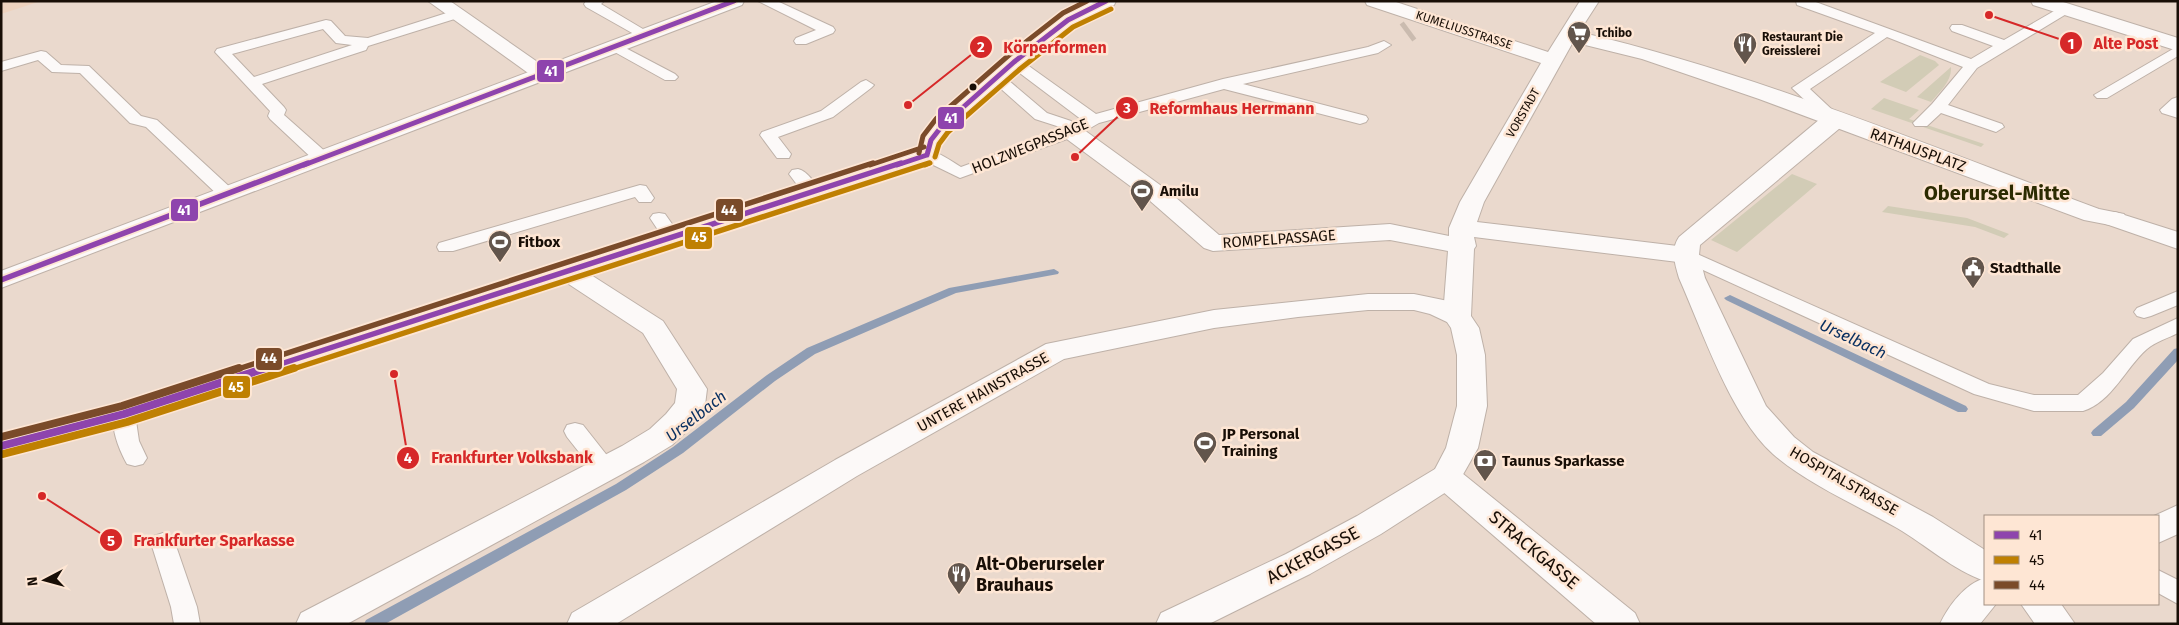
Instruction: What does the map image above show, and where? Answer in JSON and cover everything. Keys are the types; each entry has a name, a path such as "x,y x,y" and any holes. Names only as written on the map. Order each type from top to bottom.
{"street":[{"path":"438,1 542,74"},
{"path":"1,446 124,414 568,272 666,228 806,184 927,155 931,140 942,126 996,77 1068,20 1107,1"},
{"name":"KUMELIUSSTRASSE","path":"1374,1 1553,60"},
{"name":"VORSTADT","path":"1446,477 1462,448 1472,406 1471,355 1465,328 1457,316 1462,237 1472,202 1566,35 1590,1"},
{"path":"2040,1 2178,46"},
{"path":"1,280 616,47 726,3"},
{"path":"1410,30 1427,18"},
{"name":"RATHAUSPLATZ","path":"1566,35 1648,54 1834,119 2093,215 2111,224 2178,241"},
{"path":"1462,237 1686,255 1688,242 1832,123 1834,119"},
{"name":"ROMPELPASSAGE","path":"1076,126 1213,243 1390,232 1462,237"},
{"name":"HOSPITALSTRASSE","path":"1686,255 1692,278 1753,411 1783,444 1802,460 1921,526 1984,566"},
{"path":"314,624 605,470 661,437 677,422 690,405 692,389 653,327 568,272"},
{"name":"UNTERE HAINSTRASSE","path":"585,624 846,468 1056,351 1214,319 1298,308 1368,302 1414,302 1438,307 1457,316"},
{"name":"ACKERGASSE","path":"1174,624 1298,564 1368,525 1446,477"},
{"name":"STRACKGASSE","path":"1446,477 1622,624"},
{"path":"2159,529 2178,518"},
{"path":"1958,624 1984,593"},
{"path":"2040,605 2057,624"}],"lane":[{"path":"597,1 591,4 646,35"},
{"path":"765,1 828,30 801,41"},
{"path":"1802,2 1972,64"},
{"path":"1921,123 1938,107 1972,64 2066,10"},
{"path":"322,158 276,116 278,110 222,52 286,33 299,32 326,24 341,40 369,42 456,14"},
{"path":"1957,28 2006,46"},
{"path":"1834,119 1800,88 1886,32"},
{"name":"HOLZWEGPASSAGE","path":"927,155 960,173 1076,126 1223,84 1373,50 1384,45"},
{"path":"253,82 361,47"},
{"path":"616,47 670,78"},
{"path":"2102,96 2178,50"},
{"path":"1,67 41,55 57,69 84,69 136,120 150,123 227,194"},
{"path":"1014,62 1076,126"},
{"path":"996,77 1041,116 1076,126"},
{"name":"HOLZWEGPASSAGE","path":"1223,84 1360,119"},
{"path":"783,154 768,135 826,114 866,85"},
{"path":"2178,102 2168,110 2178,114"},
{"path":"1938,107 1996,126"},
{"path":"446,247 640,190 645,198"},
{"path":"1686,255 1982,389 2034,403 2083,403 2111,378 2140,344 2178,324"},
{"path":"2144,312 2178,296"},
{"path":"124,414 128,441 135,458"},
{"path":"576,431 605,470"},
{"path":"163,543 184,607 187,624"},
{"path":"2159,581 2178,594"}],"shaded area":[{"path":"41,1 1,14 1,2"},
{"path":"1920,55 1935,61 1939,65 1906,92 1880,82"},
{"path":"1951,67 1950,77 1931,102 1917,97"},
{"path":"1884,98 1919,110 1909,119 1984,144 1981,147 1871,109"},
{"path":"1792,174 1817,184 1737,252 1711,240"},
{"path":"1888,206 1967,218 2009,234 2004,238 1975,227 1882,212"}],"waterway":[{"name":"Urselbach","path":"371,624 621,487 678,450 771,378 811,351 953,290 1054,272"},
{"name":"Urselbach","path":"1730,298 1962,409"},
{"name":"Urselbach","path":"2097,433 2130,405 2178,352"}],"tunnel":[{"path":"1406,33 1410,30"}],"transit line":[{"name":"41","path":"1,280 734,1"},
{"name":"44","path":"919,153 923,136 936,119 1009,55 1063,13 1087,1"},
{"name":"41","path":"927,155 931,140 942,126 1014,62 1068,20 1106,1"},
{"name":"45","path":"935,157 939,144 948,132 1020,69 1073,27 1111,9"},
{"name":"44","path":"1,437 122,406 924,147"},
{"name":"41","path":"1,446 124,414 927,155"},
{"name":"45","path":"3,454 127,422 930,163"}],"place":[{"name":"Alte Post","path":"1989,15"},
{"name":"Tchibo","path":"1579,54"},
{"name":"Restaurant Die Greisslerei","path":"1745,65"},
{"name":"Körperformen","path":"908,105"},
{"name":"Reformhaus Herrmann","path":"1075,157"},
{"name":"Amilu","path":"1142,212"},
{"name":"Fitbox","path":"500,263"},
{"name":"Stadthalle","path":"1973,289"},
{"name":"Frankfurter Volksbank","path":"394,374"},
{"name":"JP Personal Training","path":"1205,464"},
{"name":"Taunus Sparkasse","path":"1485,482"},
{"name":"Frankfurter Sparkasse","path":"42,496"},
{"name":"Alt-Oberurseler Brauhaus","path":"959,595"}],"district":[{"name":"Oberursel-Mitte","path":"1997,193"}]}
